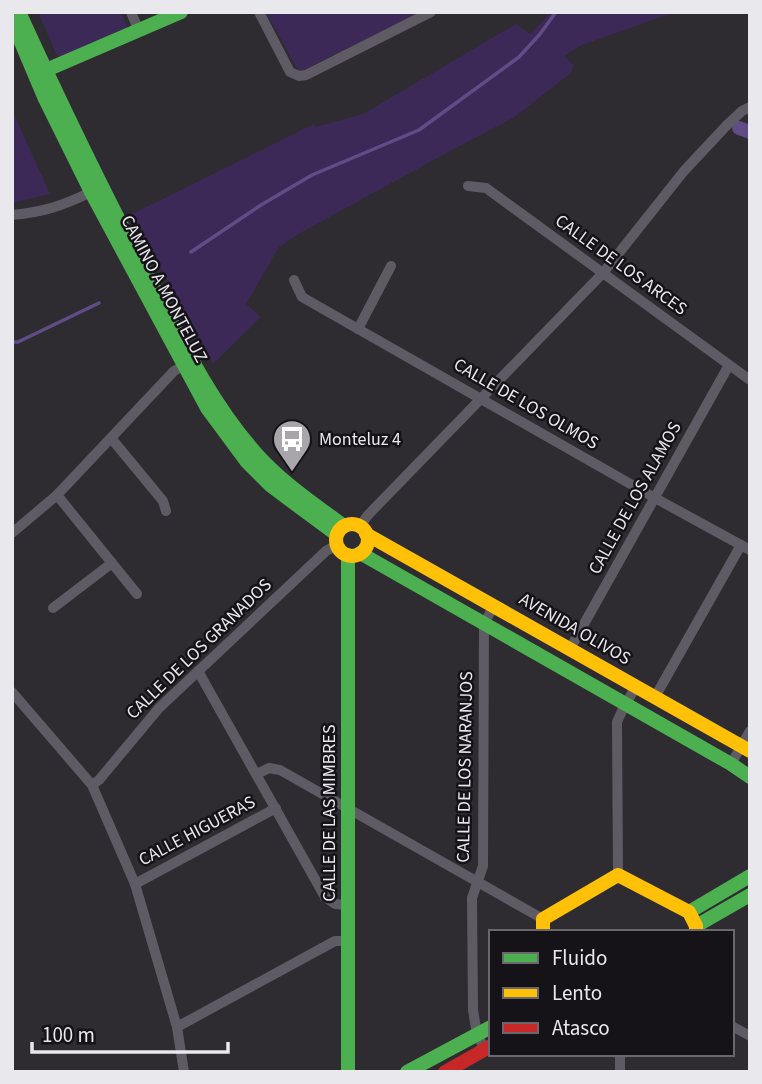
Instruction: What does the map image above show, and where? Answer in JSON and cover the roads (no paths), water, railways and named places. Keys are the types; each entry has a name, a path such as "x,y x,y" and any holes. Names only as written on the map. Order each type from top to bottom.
{"street":[{"name":"CAMINO A MONTELUZ","path":"19,12 41,73 45,99 91,192 188,363 255,453 345,543"},
{"path":"131,12 138,29"},
{"path":"41,73 181,12"},
{"path":"259,12 290,72 299,76 306,75 431,12"},
{"name":"CAMINO A MONTELUZ","path":"12,21 113,209 188,363"},
{"path":"750,107 727,125 684,171 603,273 368,515 363,530 352,524 345,543 750,777"},
{"name":"CALLE DE LOS ARCES","path":"468,186 486,188 750,380"},
{"path":"12,215 63,205 91,192"},
{"path":"358,329 391,266"},
{"name":"CALLE DE LOS OLMOS","path":"294,280 302,297 745,548"},
{"path":"12,533 57,495 174,371 188,363"},
{"name":"CALLE DE LOS ALAMOS","path":"570,649 729,365"},
{"path":"111,438 163,501 166,511"},
{"path":"57,495 137,594"},
{"name":"CALLE DE LAS MIMBRES","path":"348,1072 345,543 366,546 363,530"},
{"name":"AVENIDA OLIVOS","path":"363,530 746,749"},
{"name":"CALLE DE LOS GRANADOS","path":"92,785 159,708 326,551 345,543"},
{"path":"655,697 745,548"},
{"path":"53,608 112,562"},
{"name":"AVENIDA OLIVOS","path":"484,624 494,605"},
{"name":"CALLE DE LOS NARANJOS","path":"477,1035 473,1010 472,898 483,866 484,624"},
{"path":"198,671 325,897 335,904 348,905"},
{"name":"AVENIDA OLIVOS","path":"618,874 617,722 636,686"},
{"path":"12,692 92,785 135,884 177,1027 184,1072"},
{"path":"731,764 746,749 750,731"},
{"path":"257,774 269,768 281,770 478,881 542,925 618,874 689,912 696,929 750,895"},
{"name":"CALLE HIGUERAS","path":"135,884 276,808"},
{"path":"689,912 750,876"},
{"path":"177,1027 335,941 349,941"},
{"path":"734,1027 750,1036"},
{"path":"407,1072 489,1028"},
{"path":"445,1072 488,1048 477,1035"}],"waterway":[{"path":"191,252 312,175 419,130 519,57 556,12"},
{"path":"739,128 750,132"},
{"path":"12,342 18,342 99,303"}],"place":[{"name":"Monteluz 4","path":"292,473"}]}
